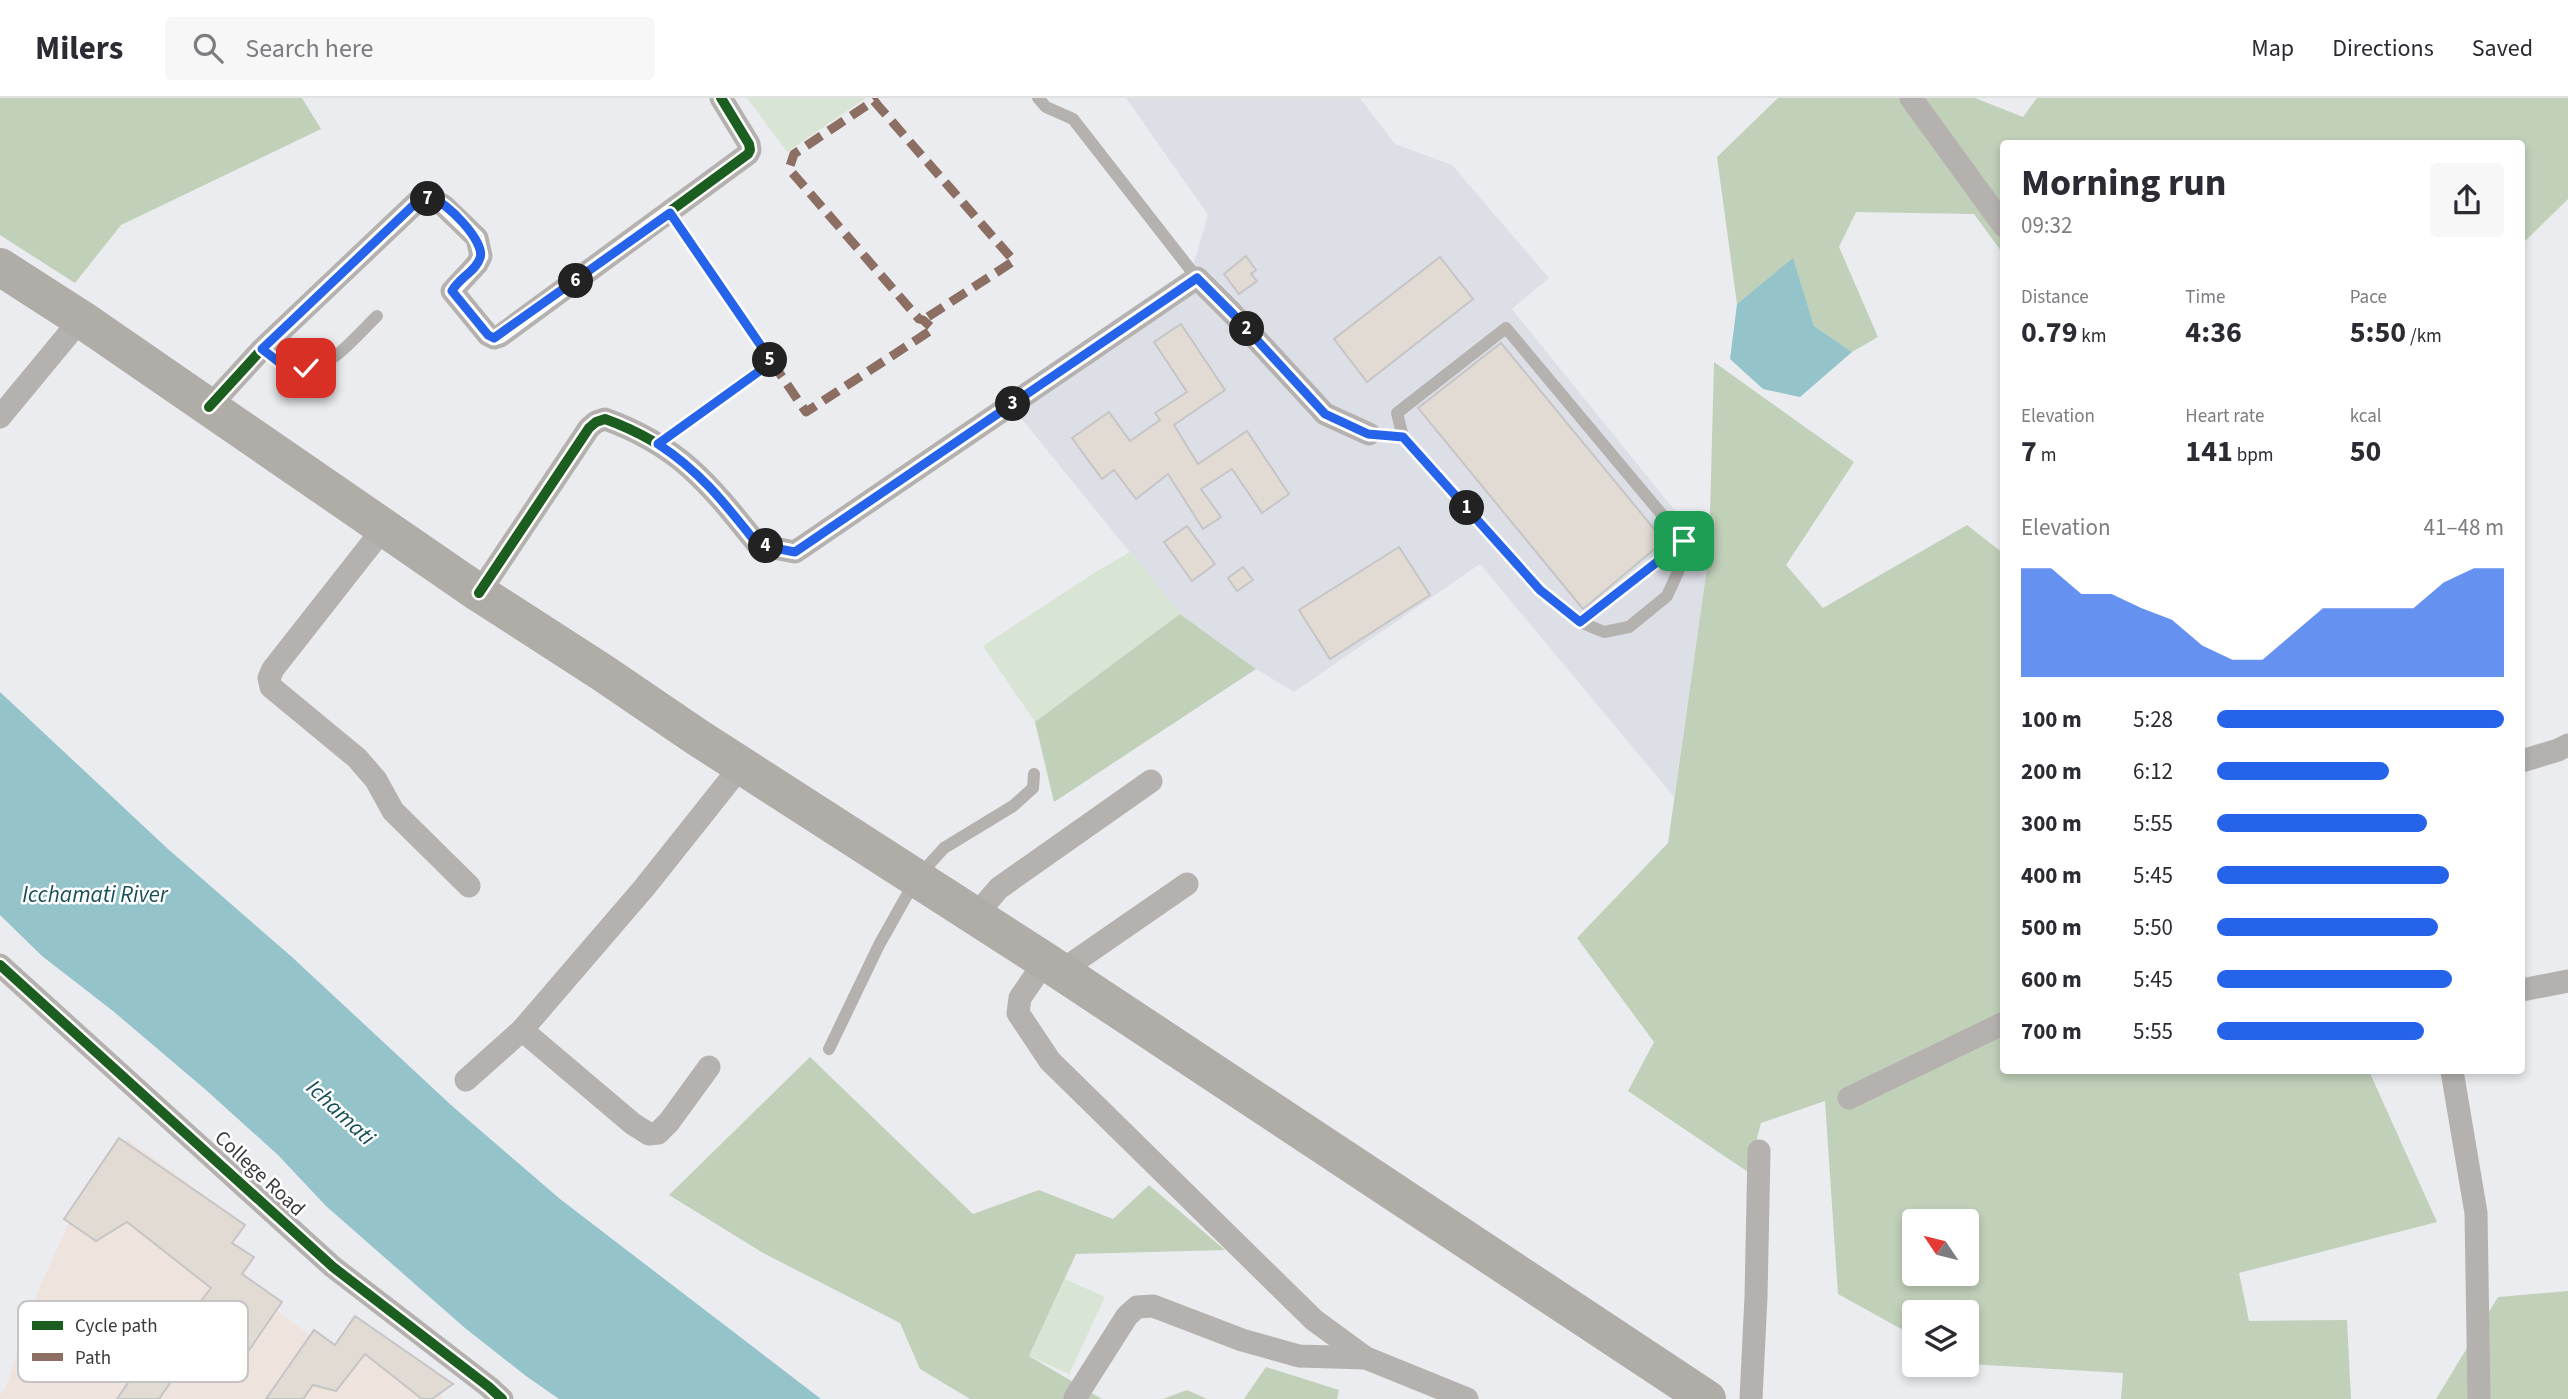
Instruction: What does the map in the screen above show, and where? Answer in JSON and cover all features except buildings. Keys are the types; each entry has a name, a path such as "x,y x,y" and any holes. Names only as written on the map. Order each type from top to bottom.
{"highway":[{"path":"0,267 81,319 479,593 741,766 1053,966 1707,1399"}],"street":[{"path":"209,407 262,349 420,199 431,198 444,206 477,238 481,256 452,291 494,338 744,157 750,150 721,98"},
{"path":"1910,98 2000,221"},
{"path":"479,593 589,428 596,422 605,419 658,444 695,471 714,490 758,545 795,552 1197,278 1325,414 1368,434"},
{"path":"0,417 81,319"},
{"path":"383,529 273,669 269,678 271,687 357,758 376,780 393,811 469,886"},
{"path":"2525,760 2568,745"},
{"path":"466,1080 522,1030 644,888 741,766"},
{"path":"974,917 999,888 1151,781"},
{"path":"1187,884 1053,966 1020,998 1018,1013 1050,1061 1314,1320 1366,1358 1467,1399"},
{"name":"College Road","path":"0,965 333,1266 502,1399"},
{"path":"2525,989 2568,981"},
{"path":"1849,1098 2000,1025"},
{"path":"522,1030 633,1124 649,1134 658,1133 669,1122 709,1067"},
{"path":"2453,1074 2476,1213 2479,1399"},
{"path":"1751,1399 1759,1151"},
{"path":"1075,1398 1127,1316 1137,1307 1153,1306 1242,1340 1299,1356 1366,1358"}],"lane":[{"path":"1038,98 1046,107 1073,119 1197,278"},
{"path":"658,444 772,362 670,213"},
{"path":"262,349 280,363 293,367 319,366 377,316"},
{"path":"1506,328 1684,541 1678,572 1667,597 1629,627 1604,632 1580,622 1540,590 1403,437 1397,413 1506,328"},
{"path":"1368,434 1403,437"},
{"path":"1580,622 1684,541"},
{"path":"829,1049 879,945 916,879 944,848 1013,806 1033,788 1034,774"}],"shaded area":[{"path":"1126,98 1360,98 1395,144 1452,165 1549,278 1512,309 1709,553 1674,797 1480,564 1294,692 1256,669 1180,614 1003,396 1193,266 1208,215"},
{"path":"127,1139 241,1222 227,1244 238,1256 255,1294 332,1352 352,1326 443,1397 442,1399 0,1399 18,1351 18,1382 248,1382 248,1301 35,1301 78,1203"}],"green space":[{"path":"0,98 302,98 321,129 121,225 75,283 0,235"},
{"path":"747,98 866,98 787,152"},
{"path":"1778,98 1975,98 2023,117 2037,98 2568,98 2568,199 2525,241 2525,140 2000,140 2000,250 1974,214 1856,212 1839,247 1878,337 1852,352 1814,326 1793,259 1737,304 1717,157"},
{"path":"1714,362 1854,462 1786,565 1823,608 1967,525 2000,551 2000,1074 2370,1074 2437,1222 2239,1273 2249,1321 2347,1320 2351,1399 2121,1399 2123,1373 1979,1365 1979,1300 1902,1300 1902,1329 1838,1294 1825,1101 1761,1123 1748,1172 1628,1091 1654,1042 1577,938 1668,843 1709,553"},
{"path":"1130,552 1180,614 1035,722 983,646"},
{"path":"1180,614 1256,669 1054,802 1035,722"},
{"path":"810,1057 973,1214 1039,1190 1113,1219 1149,1185 1225,1250 1076,1254 1029,1356 1102,1399 970,1399 920,1369 900,1323 765,1254 669,1195"},
{"path":"1065,1279 1105,1297 1069,1374 1029,1356"},
{"path":"2568,1291 2568,1399 2436,1399 2498,1297"},
{"path":"1266,1367 1339,1390 1337,1399 1244,1399"},
{"path":"1187,1390 1207,1399 1163,1399"}],"water":[{"path":"1793,258 1814,326 1852,352 1800,397 1763,389 1730,359 1737,304"},
{"name":"Icchamati River","path":"0,692 168,849 293,958 451,1105 560,1199 821,1399 559,1399 465,1328 326,1206 278,1155 206,1090 113,1011 42,956 0,915"}],"marked path":[{"path":"772,362 806,412 933,329 919,319 789,169 794,154 878,98"},
{"path":"874,101 1014,261 923,320"}],"cycle path":[{"path":"209,407 262,349 420,199 431,198 444,206 477,238 481,256 452,291 488,335 494,338 500,336 748,154 749,144 721,98"},
{"path":"479,593 589,428 596,422 605,419 631,430 674,455 708,486 758,545 795,552 1197,278 1325,414 1369,434"},
{"path":"0,965 333,1267 502,1399"}],"route":[{"path":"306,368 280,363 262,349 420,199 431,198 444,206 477,238 481,256 452,291 488,335 494,338 670,213 772,362 658,444 677,456 714,490 758,545 795,552 1197,278 1325,414 1368,434 1403,437 1540,590 1580,622 1684,541"}],"water label":[{"name":"Ichamati","path":"341,1112"}]}
